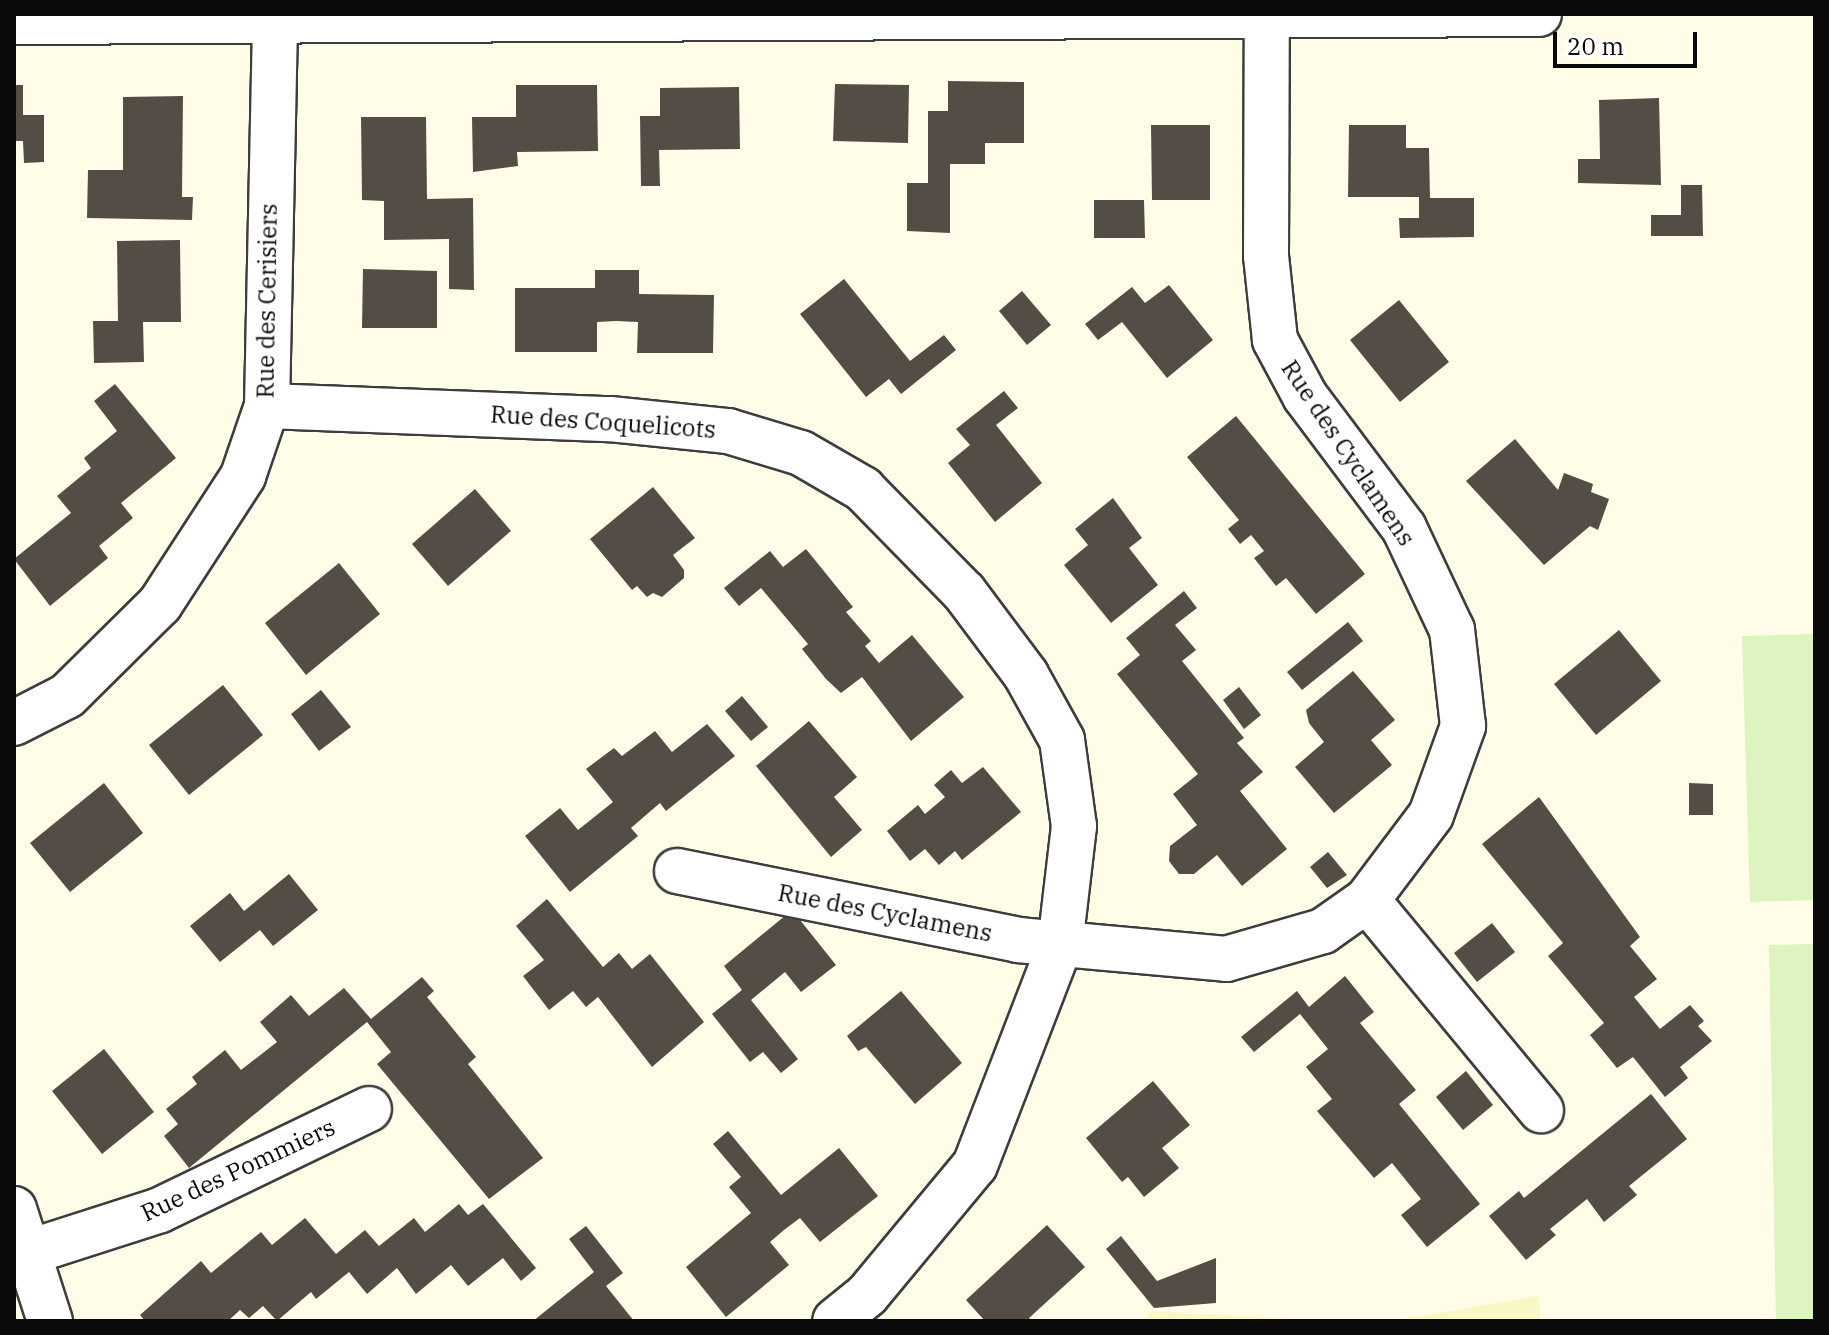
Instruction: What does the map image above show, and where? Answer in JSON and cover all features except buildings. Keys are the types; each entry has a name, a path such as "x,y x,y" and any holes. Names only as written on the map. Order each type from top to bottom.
{"street":[{"path":"14,22 422,16 927,15 1267,19 1539,14"},
{"name":"Rue des Cyclamens","path":"677,871 1060,945 1226,959 1323,931 1367,900 1431,815 1463,726 1452,630 1404,528 1305,396 1275,340 1266,256 1267,19"},
{"name":"Rue des Cerisiers","path":"14,723 67,696 160,604 243,476 267,406 275,20"},
{"name":"Rue des Coquelicots","path":"267,406 610,419 728,431 801,453 863,489 964,592 1026,675 1062,740 1074,826 1060,945 975,1165 867,1295 835,1321"},
{"path":"1367,900 1541,1110"},
{"name":"Rue des Pommiers","path":"20,1255 160,1210 369,1109"},
{"path":"14,1209 20,1255 50,1321"}],"green space":[{"path":"1815,634 1815,900 1750,902 1742,636"},
{"path":"1815,944 1815,1321 1776,1321 1769,945"},
{"path":"1538,1296 1541,1321 1390,1321"},
{"path":"1152,1311 1323,1321 1142,1321"}]}
